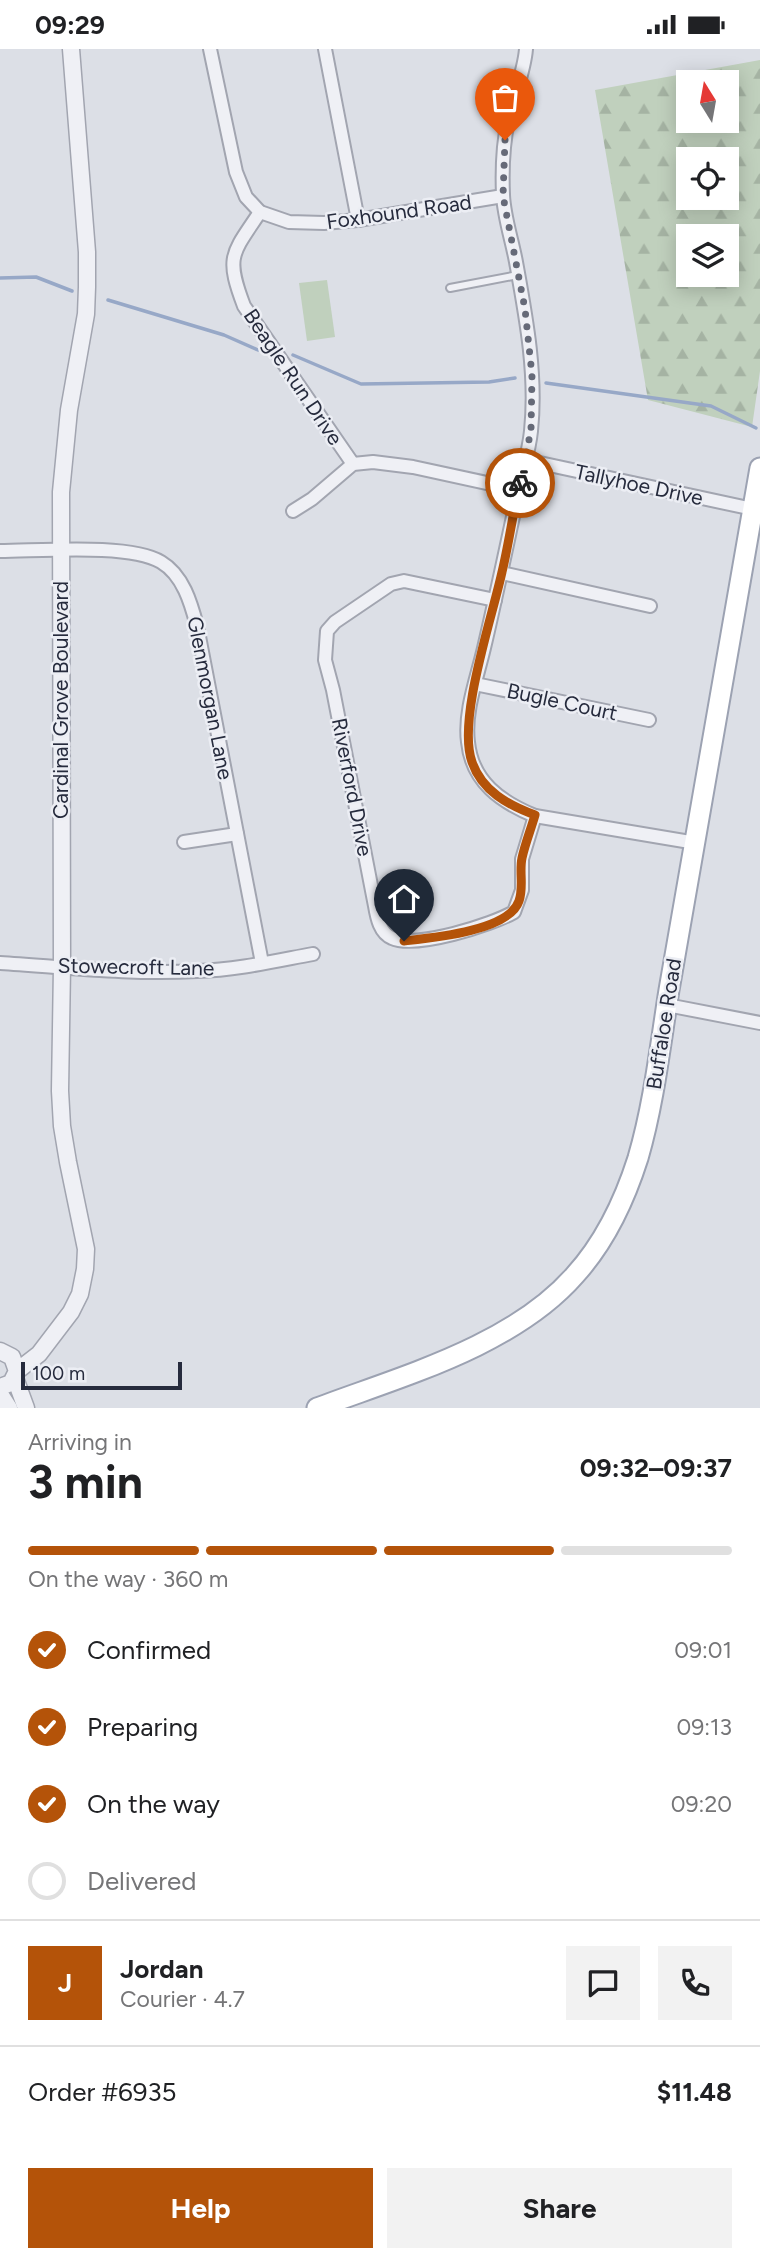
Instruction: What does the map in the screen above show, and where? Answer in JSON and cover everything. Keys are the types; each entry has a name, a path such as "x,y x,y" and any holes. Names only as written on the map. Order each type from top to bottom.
{"main road":[{"name":"Buffaloe Road","path":"317,1408 488,1340 547,1301 593,1254 604,1233 637,1160 658,1073 667,1005 760,468"}],"street":[{"name":"Cardinal Grove Boulevard","path":"0,1387 11,1383 71,1312 80,1294 85,1269 86,1249 62,1126 60,1091 61,492 64,453 86,314 87,287 87,252 71,49"},
{"path":"210,49 236,172 246,197 260,212"},
{"path":"325,49 358,220"},
{"path":"526,49 505,140 503,196 525,309 532,375 531,430 468,722 472,762 482,781 497,796 514,807 535,815 696,843"},
{"name":"Foxhound Road","path":"260,212 289,222 307,224 358,220 503,196"},
{"name":"Beagle Run Drive","path":"260,212 233,255 233,276 240,296 244,306 353,464"},
{"name":"Tallyhoe Drive","path":"526,460 753,509"},
{"path":"293,511 312,499 353,464 373,462 392,463 519,490"},
{"name":"Glenmorgan Lane","path":"0,551 115,551 149,557 162,562 183,586 197,626 262,963"},
{"path":"502,573 650,606"},
{"name":"Riverford Drive","path":"495,600 404,581 391,584 335,622 327,631 325,660 374,906 383,931 392,938 404,941 421,939 488,925 514,912 522,890 522,859 535,815"},
{"name":"Bugle Court","path":"475,684 649,720"},
{"path":"184,842 237,834"},
{"name":"Stowecroft Lane","path":"0,963 196,972 313,954"},
{"path":"667,1005 760,1023"},
{"path":"4,1352 21,1352 47,1341"},
{"path":"4,1352 15,1361 26,1408"},
{"path":"0,1394 9,1408"}],"lane":[{"path":"450,288 518,275"}],"green space":[{"path":"760,60 760,371 752,427 648,400 595,90 676,75 676,133 739,133 739,70 705,70"},
{"path":"327,280 335,337 307,341 299,283"}],"waterway":[{"path":"0,278 36,277 72,291"},
{"path":"108,300 224,335 258,350"},
{"path":"293,355 361,384 489,382 515,378"},
{"path":"546,383 711,406 756,428"}],"way so far":[{"path":"505,140 503,196 525,309 532,375 531,430 520,483"}],"route":[{"path":"404,941 488,925 514,912 519,904 522,859 535,815 514,807 497,796 482,781 472,762 468,722 520,483"}]}
